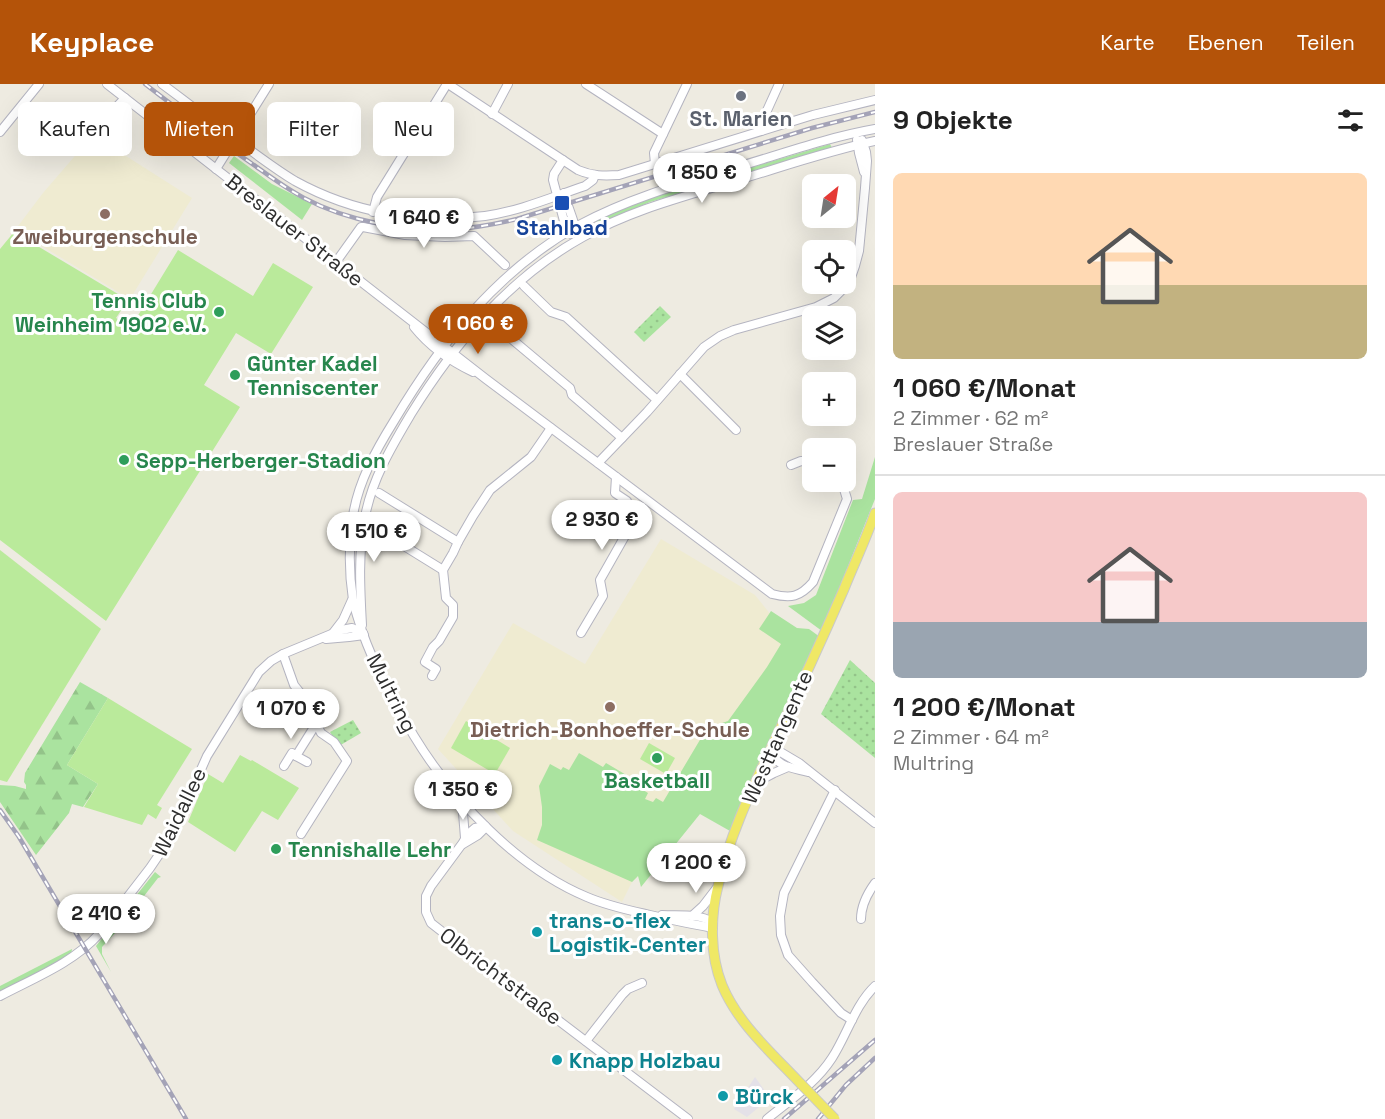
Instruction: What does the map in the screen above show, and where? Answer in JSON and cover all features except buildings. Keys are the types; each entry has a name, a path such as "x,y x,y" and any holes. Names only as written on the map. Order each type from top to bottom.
{"main road":[{"name":"Westtangente","path":"835,1119 754,1034 731,1004 715,958 713,925 717,888 734,834 755,783 833,615 874,516"}],"street":[{"path":"0,131 39,84"},
{"name":"Breslauer Straße","path":"107,84 408,318 450,356 486,379 772,594 786,597 797,595 813,582 847,499 845,492"},
{"path":"162,84 186,102"},
{"path":"255,107 269,84"},
{"path":"373,212 377,197 447,84 578,170 607,176 619,175 813,115 875,100"},
{"path":"492,114 508,84"},
{"path":"586,84 597,87 663,134"},
{"path":"655,164 654,153 687,84"},
{"path":"761,130 760,126 779,84"},
{"path":"121,102 125,98"},
{"name":"Multring","path":"713,925 672,921 586,897 555,881 520,858 458,795 424,753 391,698 363,634 353,598 350,559 353,515 376,451 407,398 441,348 485,297 534,255 620,205 651,193 875,129"},
{"path":"598,463 704,347 734,330 816,306 834,298 849,283 859,251 865,188 858,132"},
{"name":"Multring","path":"363,634 361,557 365,517 372,491 385,459 450,356 481,318 508,291 562,249 575,233 654,204 875,141"},
{"path":"255,154 296,181 342,202 373,212 410,218 448,219 519,208 589,184 595,175"},
{"path":"216,169 224,156"},
{"path":"563,160 553,180 560,194 564,221 575,233"},
{"path":"336,262 363,227 405,235 474,236 505,265"},
{"path":"524,286 551,312 566,317 657,400"},
{"path":"489,320 570,388 572,395 622,438"},
{"path":"680,374 736,430"},
{"path":"432,676 436,669 424,662 453,617 453,605 446,598 443,570 466,526 490,490 531,457 551,428"},
{"path":"790,465 802,462"},
{"path":"581,633 603,596 600,580 630,528 627,501 615,493 616,477"},
{"path":"380,493 458,542"},
{"path":"401,544 443,570"},
{"path":"333,633 343,620 353,598"},
{"name":"Waidallee","path":"0,996 77,955 99,934 171,837 207,756 259,672 283,654 333,633 352,628 363,634"},
{"name":"Waidallee","path":"321,639 349,638 363,634"},
{"path":"283,654 294,686 302,695 321,733 334,742 347,761 301,834"},
{"path":"296,756 316,724"},
{"path":"771,749 775,760 788,767 813,774"},
{"path":"771,749 783,753 813,774 875,823"},
{"path":"284,766 292,753 307,762"},
{"path":"755,783 788,767"},
{"path":"835,790 784,893 780,916 781,936 788,954 841,1013 852,1020"},
{"path":"458,795 463,813 463,842"},
{"name":"Olbrichtstraße","path":"486,826 477,835 463,842 431,886 426,896 426,912 431,923 688,1119"},
{"path":"861,919 862,907 875,883"},
{"path":"692,916 717,888"},
{"name":"Multring","path":"651,915 703,917 713,925"},
{"path":"586,1041 622,995 628,989 642,983"},
{"path":"767,1119 819,1075 831,1060 862,1002 875,986"}],"shaded area":[{"name":"Zweiburgenschule","path":"75,156 126,156 192,198 130,299 15,230"},
{"name":"Dietrich-Bonhoeffer-Schule","path":"661,539 755,595 787,635 697,815 632,882 622,902 513,831 438,749 513,623 585,664"},
{"path":"755,1077 770,1098 747,1117 734,1109"}],"green space":[{"path":"830,144 832,148 650,202 597,225 595,220 648,198"},
{"path":"234,156 272,184 312,204 302,220 229,163"},
{"path":"14,232 128,300 116,318 131,327 178,250 253,296 273,263 313,287 271,354 236,333 204,385 240,407 106,621 0,540 0,249"},
{"path":"660,306 671,317 644,342 634,332"},
{"path":"875,457 875,499 822,631 788,606 804,603 816,595 853,500 862,499"},
{"path":"0,550 101,629 7,782 0,780"},
{"path":"771,611 797,628 809,629 820,637 730,831 700,814 641,887 638,876 632,882 537,840 542,825 539,786 550,764 561,770 563,767 569,770 579,753 603,767 606,763 628,776 624,784 628,787 630,782 648,793 645,799 653,802 656,798 663,802 707,728 728,721 781,644 759,629"},
{"path":"850,660 875,683 875,758 821,714"},
{"path":"80,682 108,698 67,765 98,784 83,807 72,804 69,813 36,855 0,802 0,785 26,789 25,773"},
{"path":"108,698 192,749 157,805 162,808 156,819 148,814 142,825 84,807 98,784 67,765"},
{"path":"353,720 361,733 339,746 330,732"},
{"path":"466,721 510,748 495,774 451,748"},
{"name":"Basketball","path":"649,743 675,758 666,774 640,759"},
{"path":"240,755 299,788 278,820 262,811 235,852 188,822 208,774 223,783"},
{"path":"155,872 161,877 102,947 102,954 111,972 96,946"},
{"path":"72,949 71,956 0,992 0,986"}],"railway":[{"path":"145,84 238,154 304,198 358,219 416,229 478,227 517,219 812,128 875,112"},
{"path":"0,810 19,837 186,1119"},
{"path":"784,1119 875,1040"},
{"path":"818,1119 846,1085 875,1058"}],"place":[{"name":"St. Marien","path":"741,96"},
{"name":"Stahlbad","path":"562,203"},
{"name":"Zweiburgenschule","path":"105,214"},
{"name":"Tennis Club Weinheim 1902 e.V.","path":"219,312"},
{"name":"Günter Kadel Tenniscenter","path":"235,375"},
{"name":"Sepp-Herberger-Stadion","path":"124,460"},
{"name":"Dietrich-Bonhoeffer-Schule","path":"610,707"},
{"name":"Basketball","path":"657,758"},
{"name":"Tennishalle Lehr","path":"276,849"},
{"name":"trans-o-flex Logistik-Center","path":"537,932"},
{"name":"Knapp Holzbau","path":"557,1060"},
{"name":"Bürck","path":"723,1096"}]}
